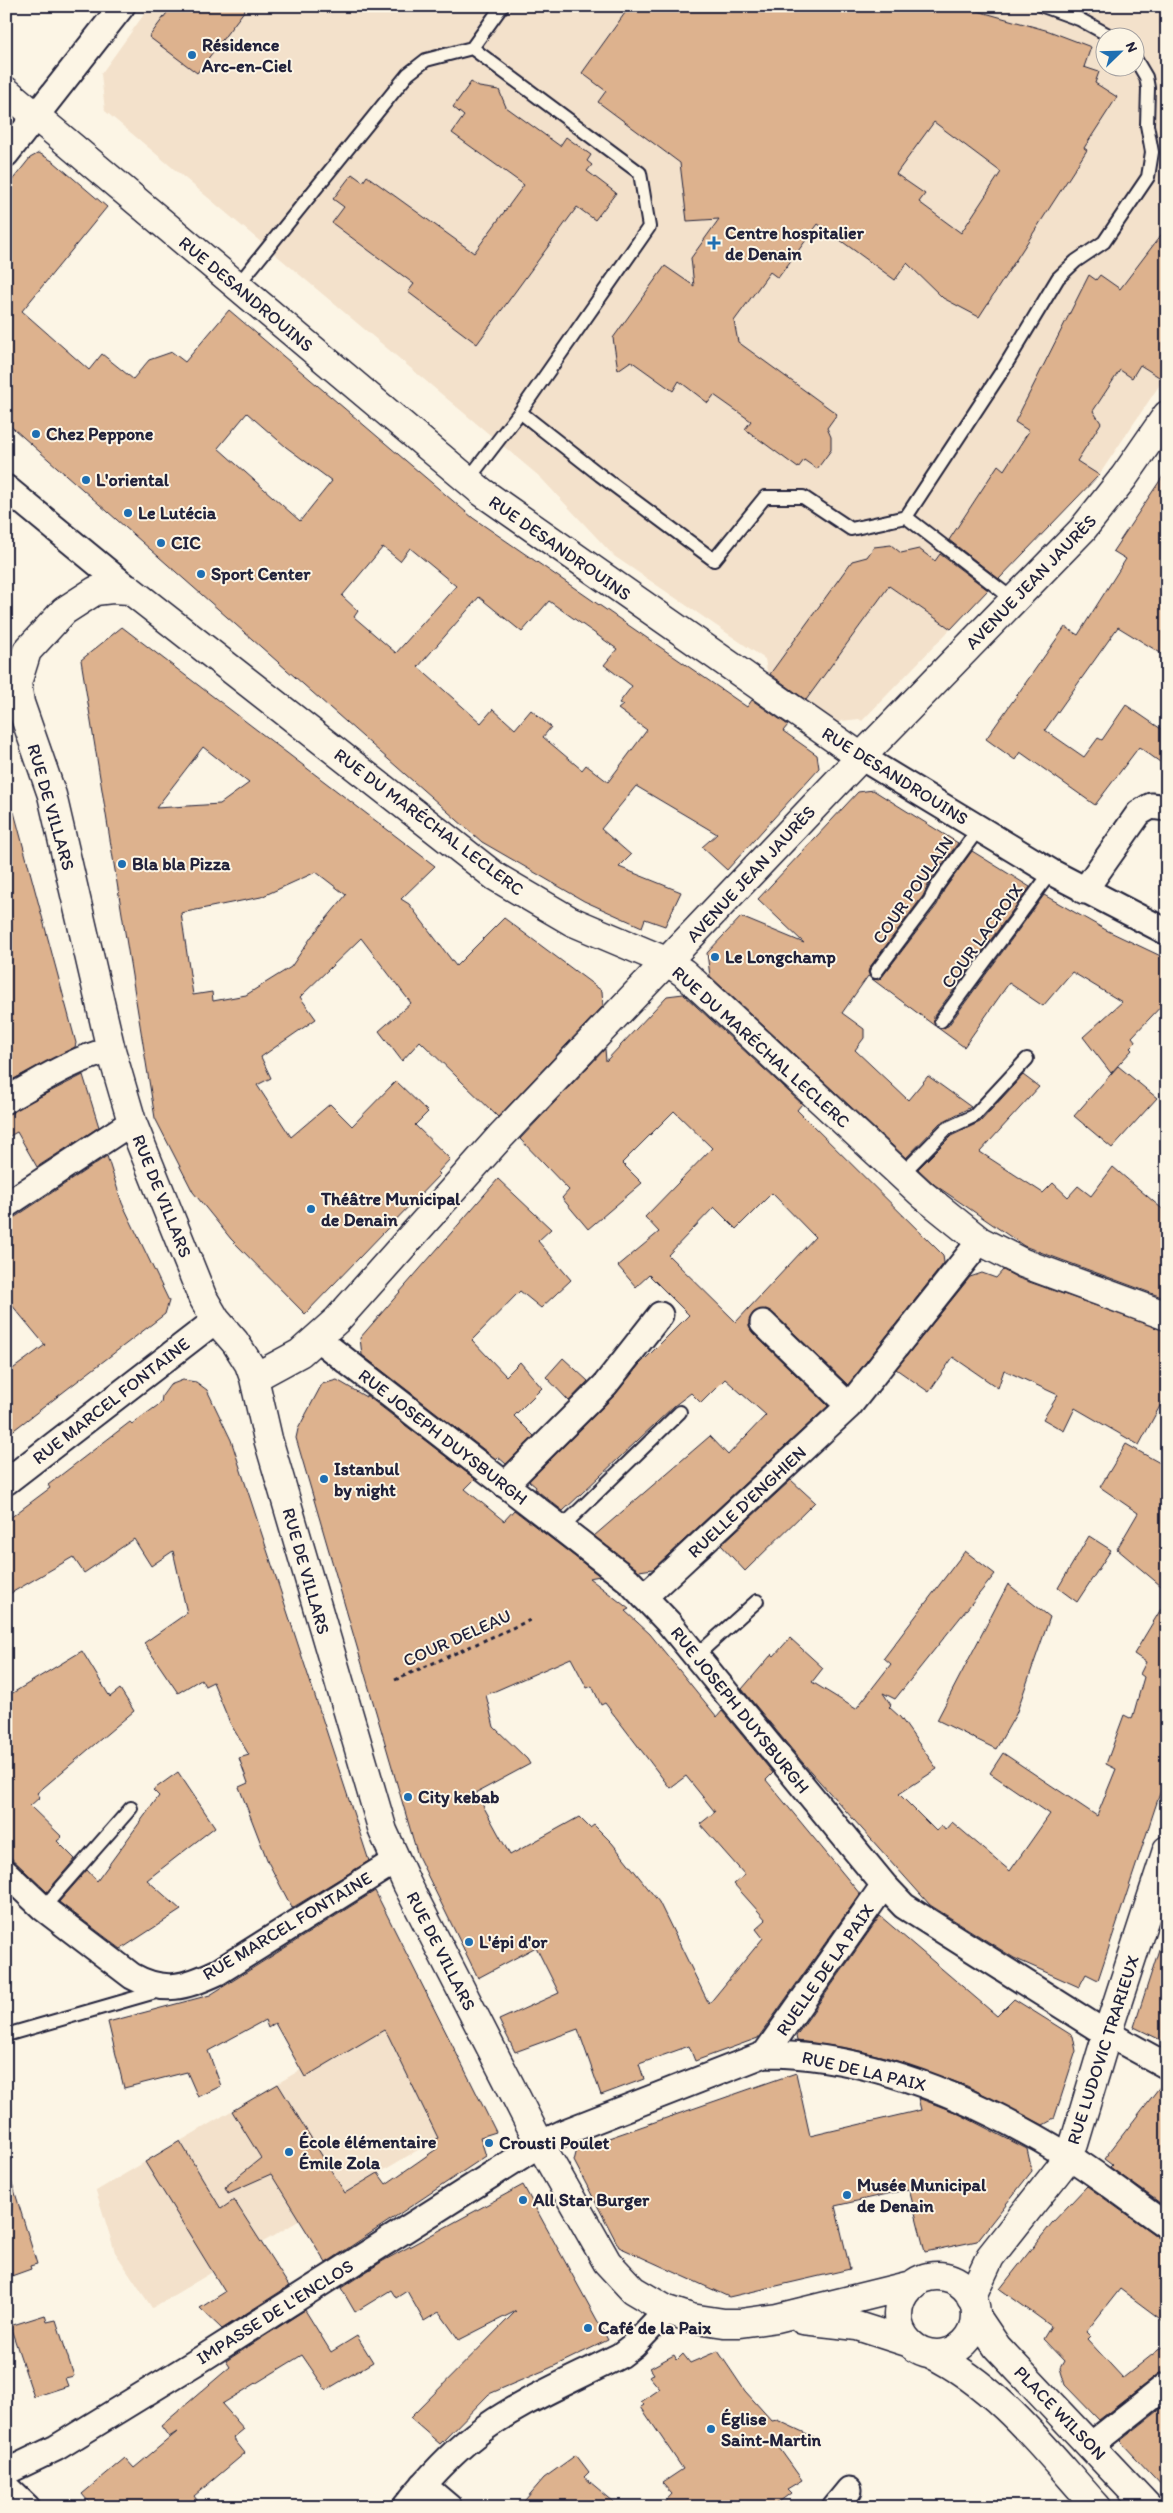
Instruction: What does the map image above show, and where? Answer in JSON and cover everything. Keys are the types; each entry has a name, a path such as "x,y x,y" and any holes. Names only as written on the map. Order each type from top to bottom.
{"street":[{"path":"6,154 38,117 122,6"},
{"name":"RUE DESANDROUINS","path":"6,91 467,481 614,586 861,757 1051,872 1167,932"},
{"name":"AVENUE JEAN JAURÈS","path":"254,1378 286,1362 318,1339 500,1137 861,757 1015,601 1100,510 1167,415"},
{"name":"RUE DU MARÉCHAL LECLERC","path":"6,488 130,590 496,877 571,921 668,962 697,984 939,1210 980,1241 1022,1263 1167,1316"},
{"path":"20,703 17,683 22,661 42,633 64,611 87,595 112,589 130,590"},
{"name":"RUE DE VILLARS","path":"6,678 20,703 56,810 111,1050 132,1122 202,1296 216,1320 243,1352 254,1378 280,1483 375,1804 396,1861 540,2144 607,2262 633,2290 667,2310 691,2318 724,2324 777,2318"},
{"path":"1084,890 1139,813 1151,806 1167,808"},
{"path":"6,1100 82,1058 111,1050"},
{"path":"6,1205 132,1122"},
{"name":"RUELLE D'ENGHIEN","path":"644,1597 850,1406 980,1241"},
{"path":"505,1485 605,1385 660,1315"},
{"name":"RUE MARCEL FONTAINE","path":"6,1482 216,1320"},
{"path":"763,1323 850,1406"},
{"name":"RUE JOSEPH DUYSBURGH","path":"318,1339 621,1574 696,1656 884,1885 916,1915 1107,2034 1167,2066"},
{"name":"RUE LUDOVIC TRARIEUX","path":"974,2307 990,2258 1068,2156 1079,2131 1107,2034 1167,1850"},
{"name":"RUE MARCEL FONTAINE","path":"6,1873 43,1908 132,1976 146,1984 171,1987 189,1984 218,1972 396,1861"},
{"name":"RUELLE DE LA PAIX","path":"765,2054 884,1885"},
{"name":"RUE DE LA PAIX","path":"540,2144 565,2132 765,2054 792,2054 832,2060 920,2082 956,2096 1068,2156 1167,2226"},
{"name":"IMPASSE DE L'ENCLOS","path":"6,2472 56,2448 540,2144"},
{"name":"RUE LUDOVIC TRARIEUX","path":"946,2278 990,2258"},
{"path":"777,2318 915,2284 926,2278 946,2278"},
{"name":"PLACE WILSON","path":"946,2278 958,2283 997,2347 1148,2507"},
{"path":"915,2284 902,2298 899,2309 900,2328 921,2348 944,2354 962,2345 973,2330 974,2307"},
{"path":"405,2507 423,2485 475,2434 506,2415 621,2355 634,2345 667,2310"},
{"name":"PLACE WILSON","path":"777,2318 843,2323 872,2329 921,2348 960,2369 991,2393 1097,2507"},
{"path":"1091,2445 1167,2385"},
{"path":"423,2485 449,2507"},
{"path":"6,2487 27,2507"}],"lane":[{"path":"237,286 408,74 426,60 472,48 502,6"},
{"path":"1042,6 1079,19 1096,28"},
{"path":"467,481 520,412 650,227 640,173 472,48"},
{"path":"520,412 600,475 714,560 765,497 803,497 851,530 906,517 1002,371 1058,278 1076,261 1104,242 1148,177 1152,158 1147,125 1148,88 1146,77"},
{"path":"906,517 1015,601"},
{"name":"COUR POULAIN","path":"876,972 930,900 937,886 979,828"},
{"name":"COUR LACROIX","path":"941,1021 1051,872"},
{"path":"901,1175 946,1129 974,1116 1027,1059"},
{"path":"562,1528 680,1412"},
{"path":"696,1656 757,1601"},
{"path":"43,1908 131,1808"},
{"path":"6,2035 171,1987"}],"path":[{"name":"COUR DELEAU","path":"395,1680 530,1620"}],"shaded area":[{"name":"Centre hospitalier de Denain","path":"150,6 1167,6 1167,374 1099,475 862,721 859,719 841,721 838,724 768,677 765,659 614,556 540,477 105,111 101,74"},
{"name":"École élémentaire Émile Zola","path":"427,1995 485,2110 152,2308 115,2252 96,2191"}],"building":[{"name":"Résidence Arc-en-Ciel","path":"172,6 248,6 197,73 149,37"},
{"path":"630,6 960,6 1049,31 1091,47 1084,67 1096,71 1095,83 1117,97 1084,148 1087,150 979,317 943,298 907,263 895,280 818,224 778,278 770,272 734,321 738,342 837,414 827,428 831,437 831,450 817,469 804,460 798,468 745,429 751,421 714,395 708,403 679,381 673,391 631,361 618,370 613,338 665,266 694,286 691,258 719,219 687,221 680,163 598,102 606,91 582,73","holes":["934,122 1001,172 961,233 919,202 925,194 896,174"]},
{"path":"471,82 479,87 499,90 506,107 560,146 566,137 591,155 587,161 592,165 587,171 616,193 595,220 577,207 477,344 408,292 414,284 332,223 344,207 333,199 352,174 363,182 367,176 474,253 524,185 452,133 464,116 453,107"},
{"path":"39,153 54,162 107,207 22,311 89,370 102,354 133,379 149,360 172,352 185,362 229,310 473,518 747,707 752,700 788,725 783,731 817,755 819,768 727,870 702,847 717,834 636,786 601,829 631,855 619,867 681,892 665,926 645,919 642,927 584,901 482,842 6,422 6,188 30,158","holes":["247,413 286,447 332,481 300,521 218,448","383,547 400,561 410,548 456,586 396,653 354,617 358,611 342,596","479,597 522,632 549,601 617,649 604,665 632,686 619,703 623,705 618,709 647,730 608,782 586,765 582,770 543,737 551,727 531,710 515,729 493,709 481,723 418,667"]},
{"path":"1167,227 1167,382 1140,365 1132,378 1120,370 1093,411 1101,423 1077,461 1099,475 999,579 949,540 998,465 1004,470 1029,431 1015,422 1089,275 1096,280 1100,275 1120,289"},
{"path":"1167,470 1167,657 1118,627 1045,730 1084,757 1098,738 1102,740 1126,705 1167,733 1167,767 1139,747 1095,805 1020,752 1015,760 986,739 1065,627 1078,635 1126,559 1113,551"},
{"path":"891,545 901,553 919,549 935,561 940,554 988,590 951,629 889,586 806,700 770,674 852,561 867,557 874,547"},
{"path":"122,627 435,866 401,899 409,904 456,966 504,918 602,991 603,1006 498,1117 420,1041 402,1061 379,1031 411,1003 361,938 300,997 316,1019 261,1057 271,1078 257,1085 291,1137 330,1104 352,1126 396,1081 428,1112 415,1125 450,1159 438,1172 440,1174 305,1314 231,1239 193,1192 155,1118 81,660","holes":["203,747 249,783 220,804 156,808","316,872 346,895 312,936 291,967 246,995 213,1001 212,992 193,995 181,913 261,897"]},
{"path":"873,790 958,843 930,881 923,896 870,967 868,972 871,978 868,976 842,1013 864,1029 864,1038 855,1050 908,1100 928,1076 971,1107 940,1123 906,1158 710,976 707,953 741,917 804,943 758,899 858,792"},
{"path":"14,812 76,1043 75,1047 6,1083 6,813"},
{"path":"972,851 1030,887 934,1016 935,1026 872,979 879,980 882,977 937,905 944,890"},
{"path":"1044,895 1106,930 1167,959 1167,1000 1132,1037 1136,1042 1130,1048 1132,1050 1111,1073 1083,1037 1122,1002 1072,972 1043,1006 1009,983 964,1047 938,1028 948,1026"},
{"path":"683,994 802,1104 797,1110 943,1255 944,1263 848,1385 773,1313 766,1309 753,1313 749,1320 749,1327 753,1333 828,1406 653,1569 639,1571 594,1536 710,1436 728,1455 766,1415 725,1379 701,1403 691,1393 674,1406 563,1511 535,1489 536,1487 529,1481 615,1395 639,1365 689,1315 649,1275 636,1287 618,1266 659,1232 645,1217 712,1148 674,1111 622,1163 642,1183 588,1229 562,1198 569,1190 520,1139 605,1049 606,1061 667,996","holes":["772,1193 815,1237 736,1322 668,1255 714,1207 736,1229"]},
{"path":"1118,1066 1157,1098 1112,1148 1074,1116"},
{"path":"83,1075 99,1127 37,1167 17,1132 6,1138 6,1114"},
{"path":"1023,1075 1039,1087 980,1152 1043,1193 1053,1183 1068,1197 1078,1186 1091,1196 1113,1167 1167,1213 1167,1299 1024,1246 935,1185 918,1169 951,1136 980,1122"},
{"path":"107,1156 122,1203 169,1301 165,1314 6,1436 6,1374 45,1345 6,1298 6,1223"},
{"path":"498,1179 551,1229 538,1241 571,1280 541,1308 520,1291 472,1340 506,1376 520,1362 542,1388 514,1416 534,1436 506,1464 498,1457 496,1459 362,1355 360,1338"},
{"path":"1003,1270 1018,1278 1167,1331 1167,1393 1139,1445 1075,1408 1064,1431 1043,1419 1058,1395 1004,1370 998,1388 953,1357 929,1392 896,1369 970,1277 982,1273 996,1278"},
{"path":"563,1358 588,1381 569,1401 546,1377"},
{"path":"183,1380 196,1382 207,1390 231,1440 369,1861 292,1908 268,1862 239,1787 248,1783 239,1758 249,1755 230,1723 213,1682 205,1686 201,1679 178,1693 144,1643 187,1613 173,1551 151,1566 134,1539 84,1573 73,1557 6,1596 6,1521 50,1488 48,1485 130,1422 132,1424 161,1403 162,1396 170,1385"},
{"path":"337,1380 366,1397 366,1395 475,1479 465,1489 504,1521 514,1510 600,1576 589,1578 629,1609 625,1611 650,1634 717,1717 722,1711 773,1773 766,1780 860,1894 758,2038 695,2061 689,2046 639,2064 644,2079 601,2095 578,2029 515,2052 499,2020 559,1993 536,1947 478,1978 418,1856 296,1438 298,1429 322,1384","holes":["571,1658 587,1688 592,1686 601,1705 605,1703 670,1788 686,1776 715,1812 700,1824 745,1875 734,1884 766,1920 756,1929 763,1938 709,2004 659,1902 612,1843 594,1825 590,1828 579,1817 510,1855 476,1793 530,1764 494,1727 486,1695"]},
{"path":"1126,1444 1167,1467 1167,1591 1117,1549 1138,1513 1100,1487"},
{"path":"791,1480 815,1502 745,1571 721,1545"},
{"path":"1089,1536 1111,1550 1077,1602 1058,1588"},
{"path":"965,1551 995,1574 895,1699 883,1693 891,1705 889,1707 900,1717 937,1769 899,1794 936,1831 942,1826 945,1830 952,1822 1010,1871 1050,1814 990,1773 1003,1753 1097,1816 1116,1769 1106,1764 1124,1715 1132,1719 1144,1677 1140,1674 1146,1662 1134,1654 1167,1599 1167,1772 1098,1980 1086,1974 1079,1987 1014,1958 930,1905 803,1763 742,1689 772,1654 774,1656 790,1638 823,1668 812,1682 856,1709 891,1664 884,1658"},
{"path":"1008,1584 1050,1617 1016,1714 996,1749 937,1720"},
{"path":"82,1651 110,1697 120,1689 134,1711 37,1793 40,1797 30,1806 62,1837 57,1841 75,1859 47,1892 6,1853 6,1697"},
{"path":"178,1772 215,1827 147,1880 181,1910 121,1949 59,1902 87,1870 97,1881 159,1796 153,1790"},
{"path":"375,1891 496,2132 480,2137 486,2156 326,2263 271,2174 228,2193 225,2187 261,2158 232,2111 278,2084 345,2193 378,2173 386,2184 438,2148 433,2141 438,2138 384,2030 305,2077 275,2023 268,2028 265,2020 208,2051 221,2086 198,2097 187,2072 124,2088 108,2022 210,1995"},
{"path":"880,1916 997,2016 1014,1999 1073,2036 1076,2051 1054,2119 1043,2125 967,2086 889,2058 847,2048 797,2041 796,2036"},
{"path":"1162,1940 1167,1941 1167,2043 1134,2027"},
{"path":"796,2073 810,2136 921,2110 918,2098 955,2112 1027,2149 1032,2171 977,2241 925,2252 909,2189 835,2206 850,2269 729,2297 619,2247 574,2161 577,2149"},
{"path":"1165,2080 1167,2080 1167,2208 1110,2167 1112,2165 1104,2159"},
{"path":"180,2141 221,2209 234,2200 289,2286 222,2329 200,2308 225,2292 145,2162"},
{"path":"6,2183 12,2183 37,2264 30,2266 31,2269 6,2278"},
{"path":"523,2185 608,2340 550,2368 489,2394 440,2444 410,2418 516,2311 459,2340 439,2312 424,2321 407,2291 396,2298 391,2290 355,2312 341,2288 383,2261"},
{"path":"1087,2186 1159,2238 1167,2240 1167,2324 1120,2289 1086,2332 1090,2336 1087,2339 1123,2378 1167,2343 1167,2371 1158,2374 1099,2420 1065,2385 1060,2368 1064,2361 1043,2339 1051,2326 1000,2289 1052,2223"},
{"path":"305,2310 331,2352 357,2336 373,2362 326,2390 302,2355 222,2404 244,2429 233,2438 245,2453 194,2496 202,2507 93,2507 82,2494 125,2458 134,2468 177,2432 169,2437 161,2426 230,2367 226,2361"},
{"path":"45,2315 47,2322 56,2320 74,2376 65,2378 68,2386 34,2397 10,2326"},
{"name":"Église Saint-Martin","path":"718,2351 745,2391 772,2421 777,2420 816,2438 777,2445 802,2480 787,2489 791,2493 772,2507 660,2507 672,2494 662,2483 683,2469 641,2407 644,2405 641,2402 660,2389 649,2376 654,2374 650,2368 674,2355 677,2360 683,2354 690,2363"},
{"path":"1167,2404 1167,2491 1120,2441"},
{"path":"576,2455 589,2472 584,2477 620,2507 519,2507 544,2478"}],"place":[{"name":"Résidence Arc-en-Ciel","path":"192,55"},
{"name":"Centre hospitalier de Denain","path":"714,243"},
{"name":"Chez Peppone","path":"36,434"},
{"name":"L'oriental","path":"86,480"},
{"name":"Le Lutécia","path":"128,513"},
{"name":"CIC","path":"161,543"},
{"name":"Sport Center","path":"201,574"},
{"name":"Bla bla Pizza","path":"122,864"},
{"name":"Le Longchamp","path":"715,957"},
{"name":"Théâtre Municipal de Denain","path":"311,1209"},
{"name":"Istanbul by night","path":"324,1479"},
{"name":"City kebab","path":"408,1797"},
{"name":"L'épi d'or","path":"469,1942"},
{"name":"Crousti Poulet","path":"489,2143"},
{"name":"École élémentaire Émile Zola","path":"289,2152"},
{"name":"Musée Municipal de Denain","path":"847,2195"},
{"name":"All Star Burger","path":"523,2200"},
{"name":"Café de la Paix","path":"588,2328"},
{"name":"Église Saint-Martin","path":"711,2429"}]}
